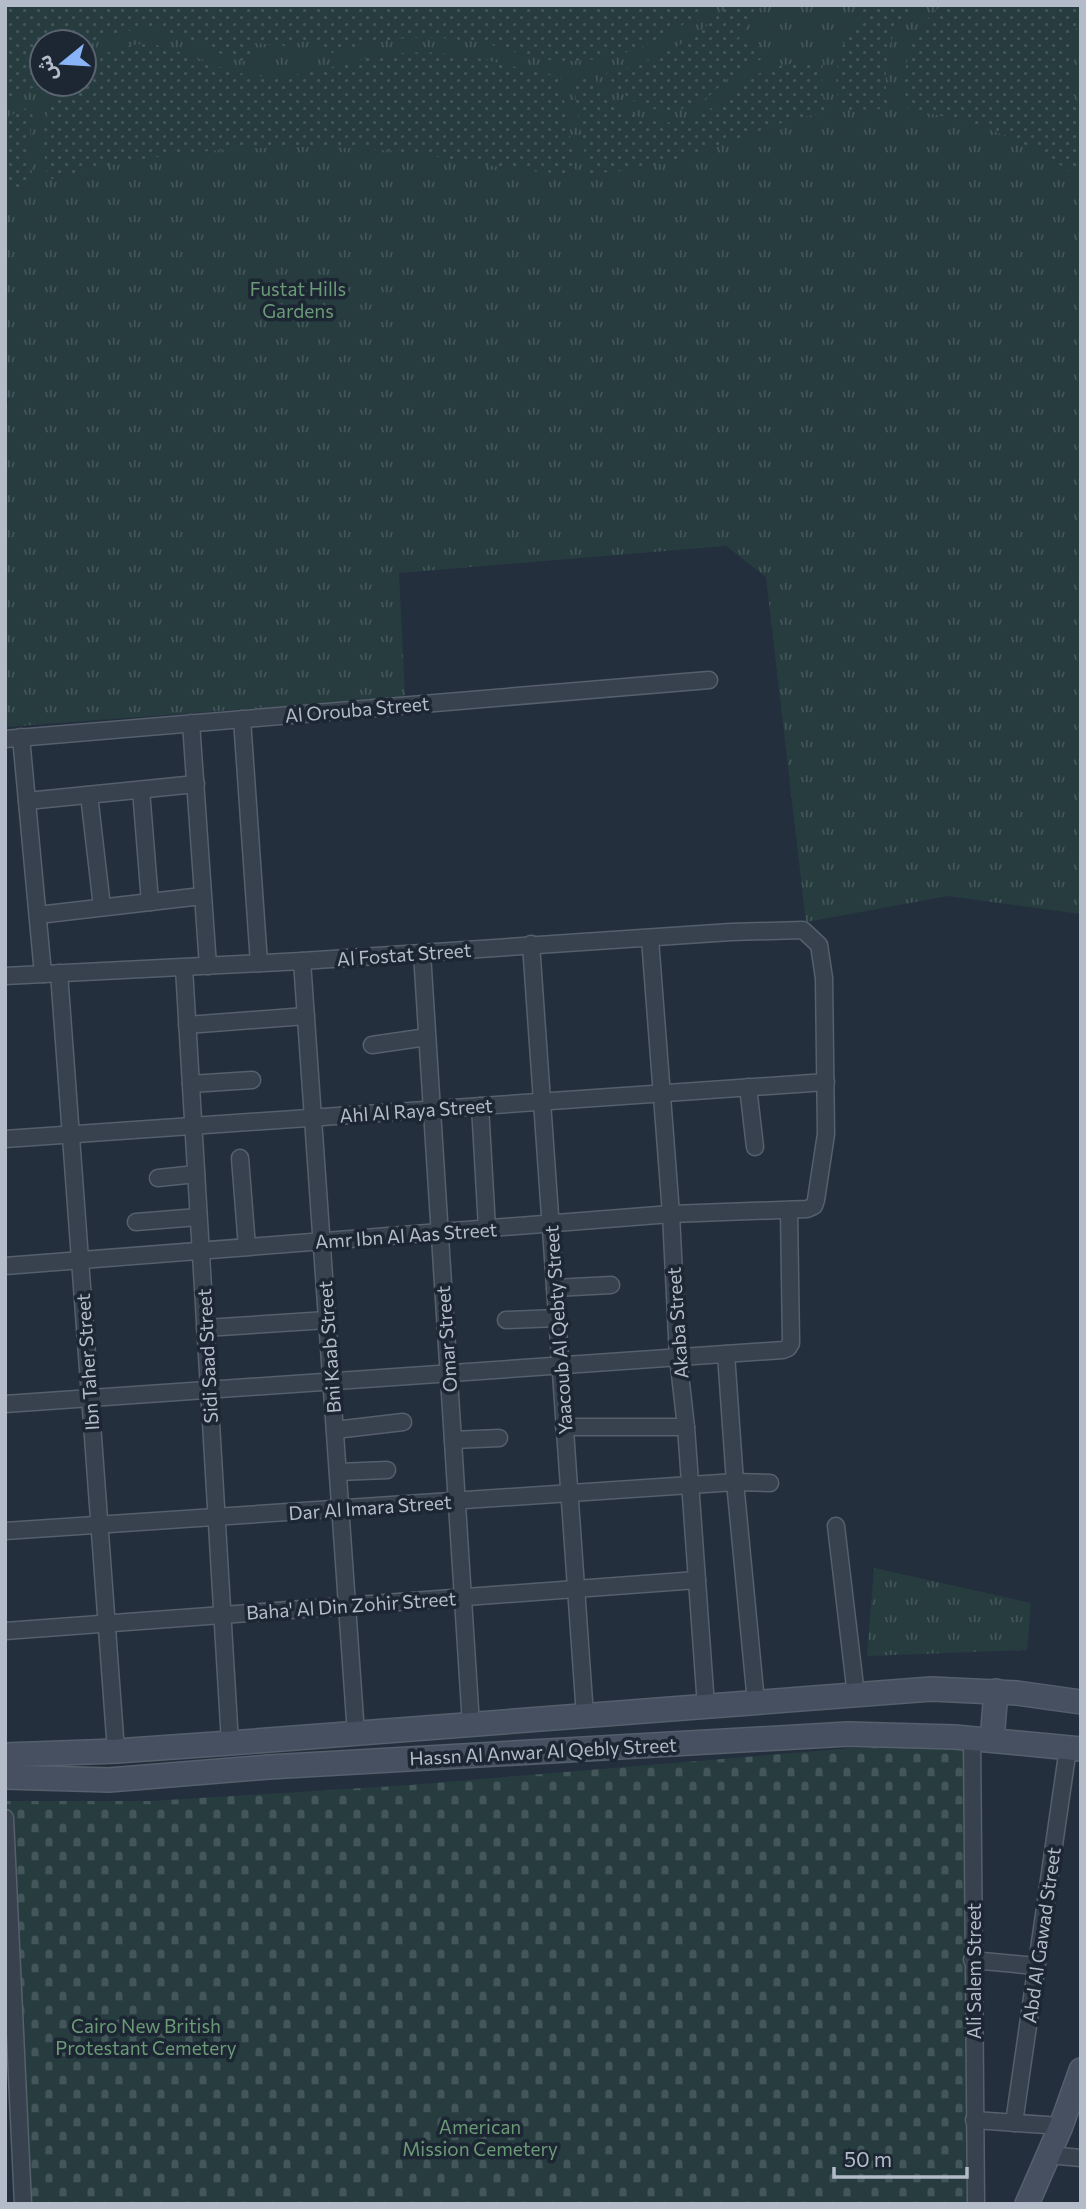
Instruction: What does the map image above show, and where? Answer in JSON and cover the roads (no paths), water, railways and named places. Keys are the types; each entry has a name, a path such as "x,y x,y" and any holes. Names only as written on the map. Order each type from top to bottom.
{"main road":[{"name":"Hassn Al Anwar Al Qebly Street","path":"5,1755 230,1743 931,1689 996,1692 1081,1702"},
{"path":"982,1739 996,1692"},
{"name":"Hassn Al Anwar Al Qebly Street","path":"5,1777 109,1780 269,1767 806,1735 873,1734 982,1739 1074,1749"},
{"path":"1027,2204 1061,2126 1081,2070"}],"street":[{"name":"Al Orouba Street","path":"13,738 709,680"},
{"path":"242,719 260,963"},
{"path":"191,723 208,966"},
{"name":"Ibn Taher Street","path":"13,738 27,801 38,915 51,973 70,1135 116,1751"},
{"path":"27,801 196,785"},
{"path":"141,790 150,902"},
{"path":"89,795 102,907"},
{"path":"38,915 202,895"},
{"name":"Al Fostat Street","path":"5,976 184,968 531,944 803,930 819,945 824,978 826,1082"},
{"name":"Akaba Street","path":"650,939 671,1214 678,1357 686,1427 706,1706"},
{"name":"Yaacoub Al Qebty Street","path":"531,944 585,1716"},
{"name":"Omar Street","path":"422,953 471,1725"},
{"name":"Bni Kaab Street","path":"302,961 356,1734"},
{"name":"Sidi Saad Street","path":"184,968 230,1743"},
{"path":"187,1025 306,1016"},
{"path":"372,1045 427,1037"},
{"path":"191,1084 252,1080"},
{"name":"Ahl Al Raya Street","path":"5,1139 826,1082"},
{"name":"Amr Ibn Al Aas Street","path":"5,1266 671,1214 807,1209 814,1206 816,1200 826,1134 826,1082"},
{"path":"748,1087 755,1147"},
{"path":"480,1106 487,1228"},
{"path":"240,1158 247,1247"},
{"path":"158,1178 196,1174"},
{"path":"5,1404 783,1350 788,1348 790,1343 789,1210"},
{"path":"136,1222 198,1217"},
{"path":"555,1288 611,1285"},
{"path":"506,1320 557,1318"},
{"path":"205,1328 327,1320"},
{"path":"726,1354 756,1703"},
{"path":"335,1430 403,1422"},
{"path":"564,1427 686,1427"},
{"path":"453,1440 499,1438"},
{"path":"338,1472 387,1470"},
{"name":"Dar Al Imara Street","path":"5,1531 735,1482 770,1483"},
{"path":"836,1526 856,1695"},
{"name":"Baha' Al Din Zohir Street","path":"5,1630 697,1580"},
{"name":"Ali Salem Street","path":"976,2204 972,1960 982,1739"},
{"name":"Abd Al Gawad Street","path":"1014,2123 1036,1966 1074,1749"},
{"path":"5,1818 13,2172 23,2204"},
{"path":"972,1960 1036,1966"},
{"path":"974,2120 1061,2126"},
{"path":"1048,2155 1081,2158"}],"park label":[{"name":"Fustat Hills Gardens","path":"298,299"},
{"name":"Cairo New British Protestant Cemetery","path":"146,2036"},
{"name":"American Mission Cemetery","path":"480,2137"}]}
